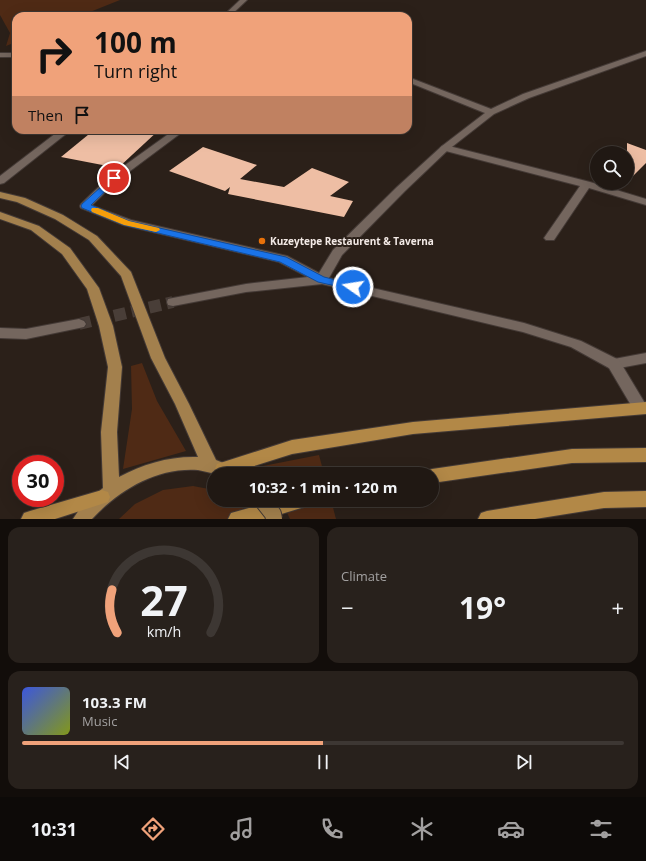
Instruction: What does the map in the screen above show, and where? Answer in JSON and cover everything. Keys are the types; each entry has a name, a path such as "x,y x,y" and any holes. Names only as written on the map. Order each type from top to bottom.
{"highway":[{"path":"227,467 292,447 405,429 643,408"},
{"path":"439,475 572,456 646,455"},
{"path":"30,519 107,494"},
{"path":"486,519 604,500 646,499"},
{"path":"237,519 280,507"}],"main road":[{"path":"0,195 21,200 59,217 93,238 127,275 158,358 182,404 220,467"},
{"path":"0,215 35,228 66,252 93,288 106,326 115,367 107,494"},
{"path":"82,519 107,494 142,472 176,463 207,467"},
{"path":"268,507 273,514 274,519"}],"street":[{"path":"230,12 244,0"},
{"path":"322,280 337,253 401,189 446,148 491,112 526,96 646,53"},
{"path":"0,55 12,55"},
{"path":"412,82 491,112"},
{"path":"0,181 61,134"},
{"path":"174,134 114,178 85,206 127,223 283,260 322,280 524,328 576,344 614,364 643,408"},
{"path":"446,148 586,184 646,202"},
{"path":"550,238 586,184"},
{"path":"173,302 246,288 322,280"},
{"path":"0,333 26,334 79,324"},
{"path":"614,364 646,358"}],"shaded area":[{"path":"0,0 120,0 90,12 12,12 12,44 6,46 10,33 0,15"},
{"path":"142,363 157,401 186,451 123,469 132,409 131,366"},
{"path":"319,455 322,467 258,467"},
{"path":"193,486 207,489 207,507 242,507 250,519 119,519 135,504 163,490"},
{"path":"284,507 333,507 336,519 290,519"}],"building":[{"path":"89,134 155,134 118,168 61,157"},
{"path":"627,143 646,150 646,163 634,175 634,146 627,146"},
{"path":"203,147 257,165 240,179 284,187 312,168 349,182 330,196 353,201 344,217 228,194 230,187 225,191 169,171"}],"tunnel":[{"path":"79,324 173,302"}],"slow traffic":[{"path":"95,210 127,223 156,230"}],"place":[{"name":"Kuzeytepe Restaurent & Taverna","path":"262,241"}],"route":[{"path":"114,178 85,206 127,223 283,260 322,280 353,287"}]}
